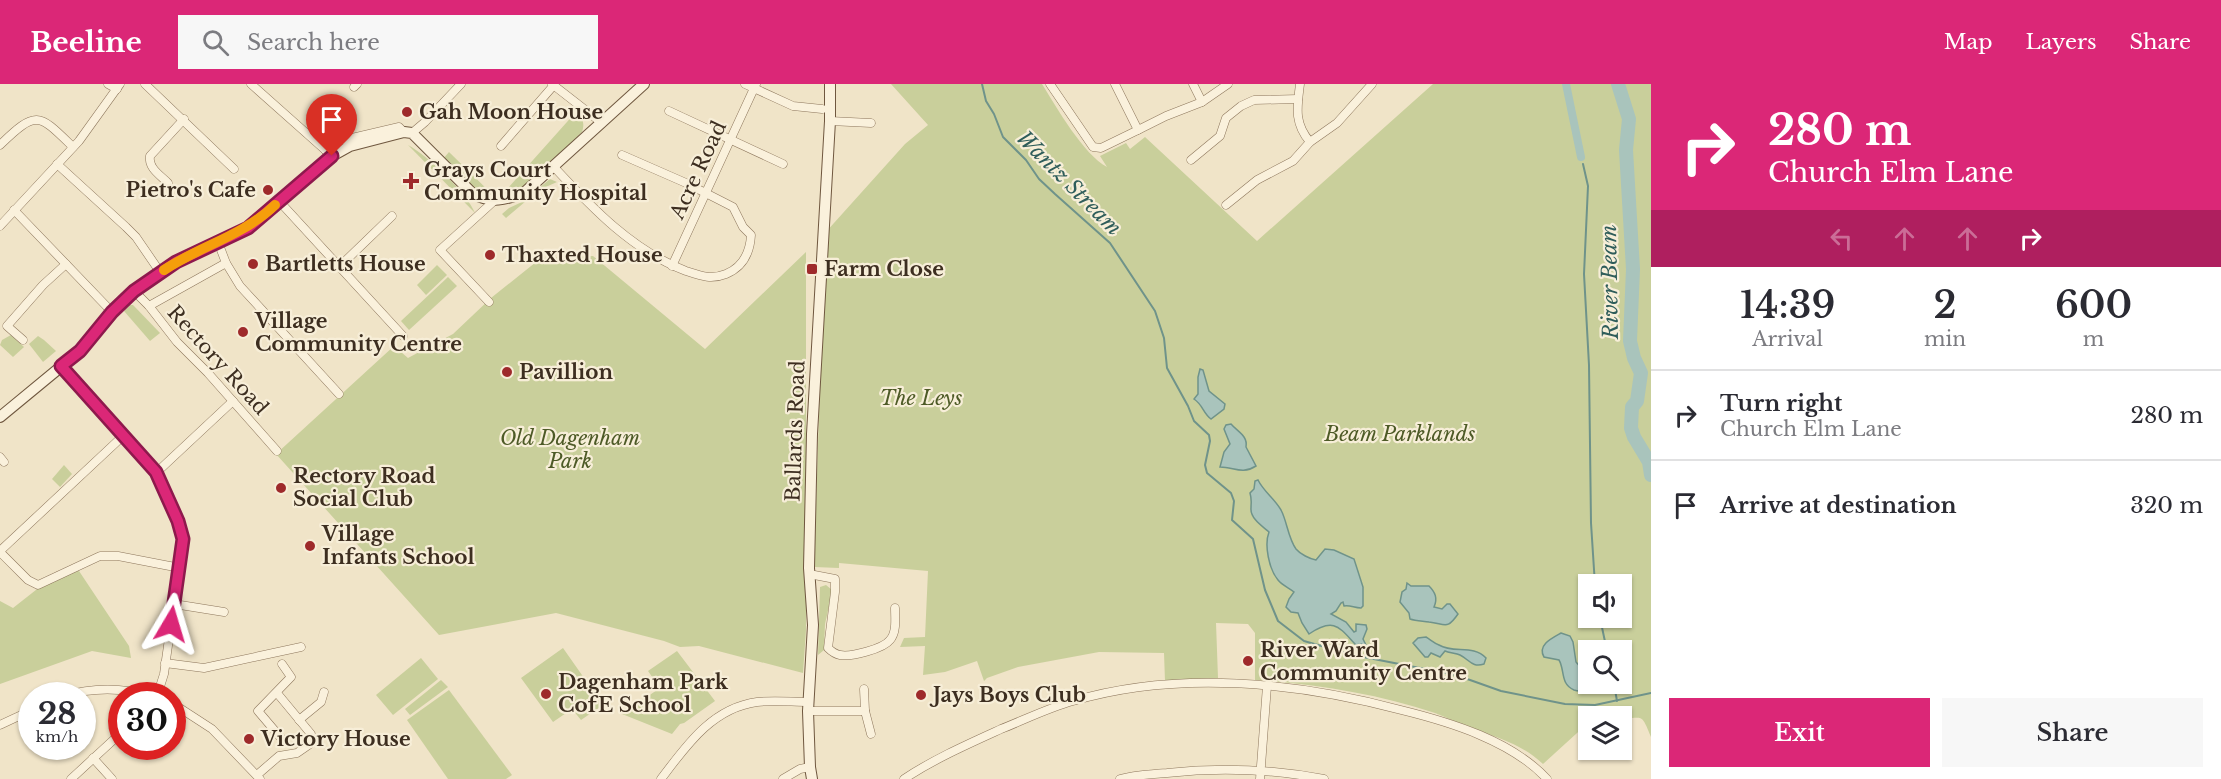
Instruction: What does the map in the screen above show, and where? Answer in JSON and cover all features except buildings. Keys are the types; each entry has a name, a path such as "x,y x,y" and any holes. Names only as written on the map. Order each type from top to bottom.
{"street":[{"path":"0,226 73,147 119,86 108,84"},
{"path":"145,84 234,169"},
{"path":"251,84 329,154"},
{"path":"0,417 80,351 112,312 134,291 160,272 191,254 248,228 329,154 350,146 408,132 425,123 461,84"},
{"path":"408,132 472,193 483,200 494,201 510,198 525,192 644,84"},
{"path":"745,84 755,86 794,106 822,109"},
{"name":"Ballards Road","path":"812,779 808,707 813,625 809,574 814,380 830,121 830,84"},
{"path":"1050,84 1093,147 1101,148 1166,116 1202,102 1228,84"},
{"path":"1115,84 1138,130"},
{"path":"1193,84 1202,102"},
{"path":"1300,84 1297,120 1302,133 1310,142"},
{"path":"1226,206 1257,180 1293,161 1310,142 1337,123 1372,84"},
{"path":"501,146 553,85 602,123"},
{"name":"Acre Road","path":"672,266 755,86"},
{"path":"1191,160 1220,136 1226,118 1241,105 1254,100 1298,99"},
{"path":"669,111 783,164"},
{"path":"168,183 152,167 150,156 184,119"},
{"path":"0,145 22,125 38,120 47,122 73,147"},
{"path":"830,121 870,123"},
{"path":"554,167 584,199 624,234 659,260 711,278 735,270 745,259 750,247 751,235 743,227 733,207 622,155"},
{"path":"57,164 131,232 160,272"},
{"path":"279,201 403,336"},
{"path":"489,302 440,250 494,201"},
{"path":"14,210 112,312"},
{"path":"339,267 392,216"},
{"path":"218,242 226,263 240,286 339,394"},
{"path":"149,306 226,263"},
{"path":"23,340 8,326 43,285 66,264"},
{"name":"Rectory Road","path":"134,291 177,342 277,451"},
{"path":"61,366 156,472 178,521 183,539 162,682"},
{"path":"156,472 233,401"},
{"path":"123,436 0,551 28,580 38,585 100,556 118,556 180,568"},
{"path":"809,574 835,579 828,648 834,653 843,656 882,646 890,640 894,631 895,608"},
{"path":"174,604 224,612"},
{"path":"165,663 204,668 301,647"},
{"path":"281,738 258,711 291,677 282,664"},
{"path":"904,779 957,749 1072,701 1167,684 1188,683 1267,686 1334,694 1429,717 1519,754 1533,764 1547,779"},
{"path":"1260,779 1267,686"},
{"path":"864,688 865,711 871,734"},
{"path":"299,720 321,702 324,692"},
{"path":"186,712 212,729 259,777 279,756 297,753 310,744 311,734 277,693"},
{"path":"661,779 705,726 724,714 755,702 865,711"},
{"path":"0,725 18,717"},
{"path":"96,755 108,745"},
{"path":"71,779 91,760"},
{"path":"95,760 112,779"},
{"path":"783,779 800,769 810,767"},
{"path":"1120,779 1193,770 1261,769 1324,779"}],"green space":[{"name":"Beam Parklands","path":"891,84 1042,84 1071,130 1098,161 1107,167 1100,156 1126,143 1130,149 1145,137 1257,241 1433,84 1651,84 1651,737 1641,718 1632,718 1632,706 1578,706 1578,732 1543,764 1510,743 1413,706 1346,691 1255,680 1255,633 1248,624 1216,623 1218,678 1165,681 1164,653 1099,652 1018,667 984,681 977,661 945,672 923,675 925,646 900,647 904,638 925,637 928,571 839,563 839,568 814,567 825,233 905,144 928,125"},
{"path":"575,113 583,121 582,132 533,179 500,197"},
{"path":"408,145 446,175 464,195 475,213"},
{"path":"449,152 497,199 480,195 443,159"},
{"path":"550,179 557,182 539,190 506,218 502,214 522,202"},
{"name":"Old Dagenham Park","path":"806,252 806,630 803,673 699,646 680,647 556,613 439,635 276,454 394,346 408,358 453,334 491,298 541,258 593,256 705,349"},
{"path":"437,265 447,275 426,295 417,285"},
{"path":"448,277 457,286 409,330 401,321"},
{"path":"133,305 160,333 150,341 124,311"},
{"path":"11,335 24,347 13,357 0,345 2,340"},
{"path":"38,336 56,351 43,362 29,344"},
{"path":"64,465 72,474 60,487 52,479"},
{"path":"77,568 129,646 131,658 92,651 0,684 0,601 13,608 41,586"},
{"path":"826,585 832,590 833,599 830,602 825,624 824,650 818,655 820,587"},
{"path":"563,648 603,705 581,720 572,709 553,722 521,678"},
{"path":"677,651 715,701 680,724 672,734 622,714 657,690 662,691 648,671"},
{"path":"421,658 438,679 393,715 376,695"},
{"path":"441,680 448,687 410,715 405,709"},
{"path":"449,690 512,775 506,779 448,779 407,720"}],"water":[{"path":"1200,369 1203,370 1209,391 1225,404 1224,409 1211,419 1194,399 1198,394"},
{"path":"1231,424 1245,440 1246,447 1256,466 1251,469 1220,467 1224,452 1230,444 1224,429 1226,425"},
{"path":"1258,480 1281,510 1291,540 1300,553 1316,560 1325,549 1334,550 1354,559 1363,587 1363,606 1361,608 1344,606 1343,602 1331,614 1346,622 1354,632 1356,624 1366,625 1367,629 1363,639 1367,647 1361,644 1356,645 1336,626 1324,626 1309,634 1298,613 1291,612 1286,607 1294,592 1281,583 1275,575 1267,550 1269,532 1257,522 1251,512 1250,493 1254,489 1255,481"},
{"path":"1407,583 1411,586 1429,586 1435,595 1434,607 1442,609 1450,604 1458,614 1446,625 1410,619 1409,613 1400,602"},
{"path":"1561,633 1570,636 1573,642 1578,664 1578,691 1565,681 1559,660 1544,657 1542,653 1546,642"},
{"path":"1426,637 1445,648 1475,651 1486,658 1484,664 1474,664 1460,655 1445,651 1440,657 1431,653 1425,657 1413,643 1418,638"}],"waterway":[{"name":"Wantz Stream","path":"982,84 986,101 1003,137 1026,160 1039,179 1110,243 1155,311 1164,338 1167,368 1194,421 1209,435 1205,465 1207,473 1231,493 1234,501 1232,520 1253,539 1265,590 1278,621 1304,641 1353,655 1456,675 1501,691 1565,704 1595,705 1651,693"},
{"path":"1566,84 1581,157"},
{"name":"River Beam","path":"1618,84 1629,119 1626,150 1633,269 1630,341 1641,373 1637,401 1632,407 1631,428 1649,462 1651,475"},
{"path":"1583,164 1588,186 1584,274 1589,365 1591,523 1594,574"},
{"path":"1602,628 1605,640"},
{"path":"1616,694 1617,701"}],"slow traffic":[{"path":"164,270 191,254 248,228 275,205"}],"place":[{"name":"Gah Moon House","path":"407,112"},
{"name":"Grays Court Community Hospital","path":"411,181"},
{"name":"Pietro's Cafe","path":"268,190"},
{"name":"Thaxted House","path":"490,255"},
{"name":"Bartletts House","path":"253,264"},
{"name":"Farm Close","path":"812,269"},
{"name":"Village Community Centre","path":"243,332"},
{"name":"Pavillion","path":"507,372"},
{"name":"Rectory Road Social Club","path":"281,488"},
{"name":"Village Infants School","path":"310,546"},
{"name":"River Ward Community Centre","path":"1248,661"},
{"name":"Dagenham Park CofE School","path":"546,694"},
{"name":"Jays Boys Club","path":"921,695"},
{"name":"Victory House","path":"249,739"}],"route":[{"path":"171,624 183,539 178,521 156,472 61,366 80,351 112,312 134,291 176,262 248,228 332,156"}],"park label":[{"name":"The Leys","path":"921,398"}]}
